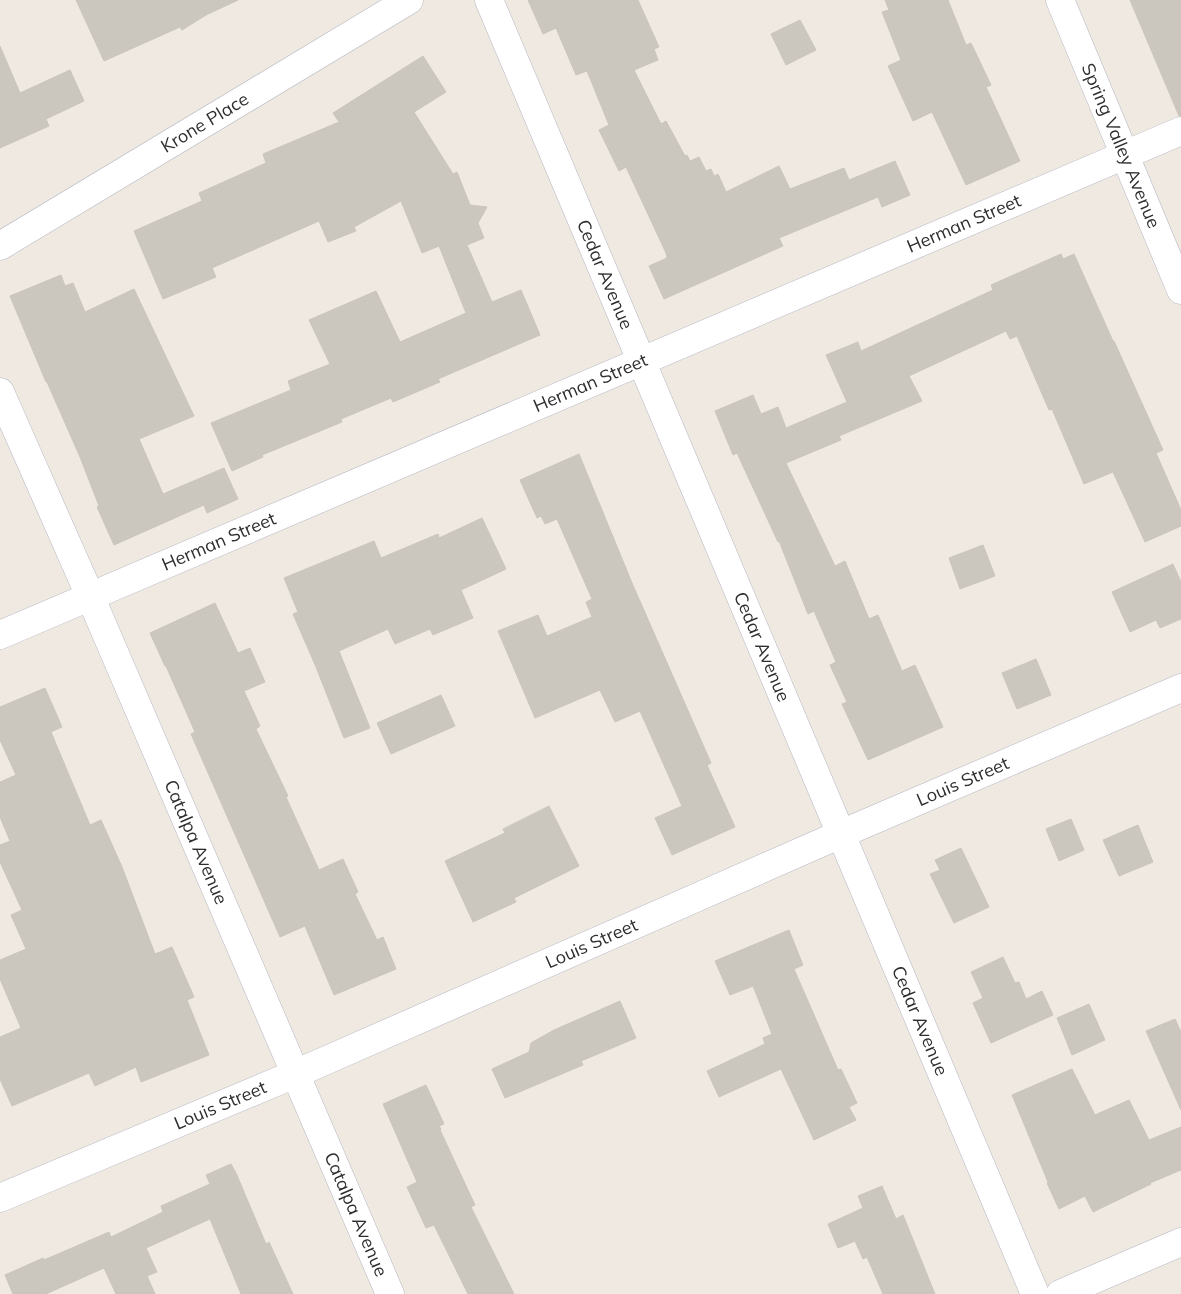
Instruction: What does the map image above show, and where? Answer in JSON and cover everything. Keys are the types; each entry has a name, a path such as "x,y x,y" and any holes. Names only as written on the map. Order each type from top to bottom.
{"street":[{"name":"Krone Place","path":"0,246 409,0"},
{"name":"Cedar Avenue","path":"489,0 1035,1294"},
{"name":"Spring Valley Avenue","path":"1060,0 1181,290"},
{"name":"Herman Street","path":"0,635 1181,130"},
{"name":"Catalpa Avenue","path":"0,392 90,596 390,1294"},
{"name":"Louis Street","path":"0,1198 295,1074 841,834 1181,688"},
{"path":"1060,1294 1181,1242"}],"building":[{"path":"76,0 238,0 206,15 182,30 180,27 104,61"},
{"path":"528,0 638,0 659,47 654,49 658,60 634,70 661,124 666,121 685,156 687,155 690,161 699,157 706,171 711,169 714,176 718,174 726,192 779,166 790,189 844,168 849,180 895,161 910,195 882,207 878,197 779,238 783,246 664,299 649,266 667,258 666,253 626,167 619,171 599,130 609,125 587,71 576,75 556,28 543,34"},
{"path":"885,0 948,0 966,45 971,43 991,85 986,87 1020,161 966,185 932,112 913,121 888,66 901,60 882,12 889,10"},
{"path":"1130,0 1181,0 1181,116 1179,116"},
{"path":"800,20 816,50 786,65 771,34"},
{"path":"0,46 20,93 70,70 84,101 46,119 49,126 0,148"},
{"path":"423,56 446,92 414,112 453,174 457,172 470,205 487,207 478,223 484,238 467,245 492,302 521,290 540,335 438,379 440,382 393,402 391,398 341,419 342,422 262,455 263,457 232,471 211,423 291,390 288,381 330,364 309,320 376,291 400,342 466,313 439,246 422,253 401,201 354,227 356,231 328,242 319,221 212,268 216,277 163,299 134,231 202,201 199,193 266,163 263,154 339,122 333,113"},
{"path":"1061,254 1063,259 1074,254 1163,450 1156,453 1181,510 1181,526 1145,542 1113,472 1084,484 1052,409 1049,410 1017,336 1010,339 1006,331 909,376 922,401 839,436 841,440 786,463 835,566 845,561 869,619 878,615 902,671 915,665 943,727 868,760 842,704 847,702 830,665 836,662 814,611 808,614 779,541 737,453 733,455 715,411 753,395 761,414 778,407 786,428 847,402 826,355 858,342 861,351 993,290 991,285"},
{"path":"61,275 65,286 73,283 85,312 134,289 194,416 139,439 163,494 224,468 238,499 207,513 204,505 114,545 97,507 99,506 80,457 10,296"},
{"path":"579,454 632,583 711,763 707,765 735,827 672,855 655,818 682,806 640,711 615,722 600,690 535,718 498,631 538,615 547,636 592,617 586,602 592,599 557,519 545,524 541,516 537,518 520,480"},
{"path":"482,518 506,569 461,590 473,618 433,635 430,629 395,644 388,629 339,651 370,728 344,738 293,614 298,612 284,578 374,541 381,558 438,534 439,538"},
{"path":"983,545 995,576 960,589 949,558"},
{"path":"1173,564 1181,582 1181,619 1160,628 1156,620 1130,632 1112,592"},
{"path":"215,603 238,653 250,648 265,682 244,691 260,726 256,729 288,796 286,797 319,870 343,859 358,892 355,894 377,940 383,937 396,969 334,995 305,926 280,937 191,734 195,732 150,633"},
{"path":"1036,659 1051,695 1017,709 1002,673"},
{"path":"45,688 62,727 51,732 90,825 101,820 122,867 155,954 172,947 194,997 187,1000 209,1055 141,1082 136,1067 95,1086 89,1073 12,1106 0,1079 0,1037 21,1028 0,979 0,960 26,949 11,915 22,910 0,862 0,845 10,841 0,817 0,782 16,775 0,740 0,707"},
{"path":"441,695 455,726 391,754 377,723"},
{"path":"549,806 579,866 514,898 516,902 473,922 445,861 505,833 503,829"},
{"path":"1071,819 1084,850 1059,861 1046,829"},
{"path":"1138,825 1153,862 1119,876 1103,840"},
{"path":"961,848 989,907 954,923 930,874 940,870 935,860"},
{"path":"789,930 803,965 794,969 838,1070 841,1069 857,1103 849,1107 856,1120 814,1140 781,1069 719,1097 707,1071 765,1044 763,1038 772,1034 753,986 730,995 715,961"},
{"path":"1003,957 1015,983 1019,982 1026,999 1042,991 1053,1015 991,1043 973,1003 983,998 971,972"},
{"path":"620,1001 636,1038 581,1061 583,1065 505,1098 492,1069 529,1052 531,1043 554,1030"},
{"path":"1089,1004 1105,1040 1072,1055 1057,1018"},
{"path":"1175,1019 1181,1032 1181,1110 1146,1031"},
{"path":"1072,1069 1095,1115 1129,1100 1149,1140 1181,1127 1181,1170 1150,1183 1093,1212 1085,1196 1059,1209 1012,1095"},
{"path":"426,1085 444,1124 439,1126 440,1130 475,1205 471,1207 514,1294 468,1294 434,1225 426,1228 407,1187 417,1182 383,1104"},
{"path":"231,1164 266,1244 269,1242 293,1294 241,1294 210,1219 146,1248 157,1272 147,1276 155,1294 116,1294 104,1268 46,1294 13,1294 5,1275 109,1232 111,1237 163,1212 161,1206 210,1184 206,1175"},
{"path":"882,1186 896,1219 903,1215 935,1294 883,1294 867,1257 863,1259 855,1241 838,1248 828,1224 863,1208 858,1196"}]}
